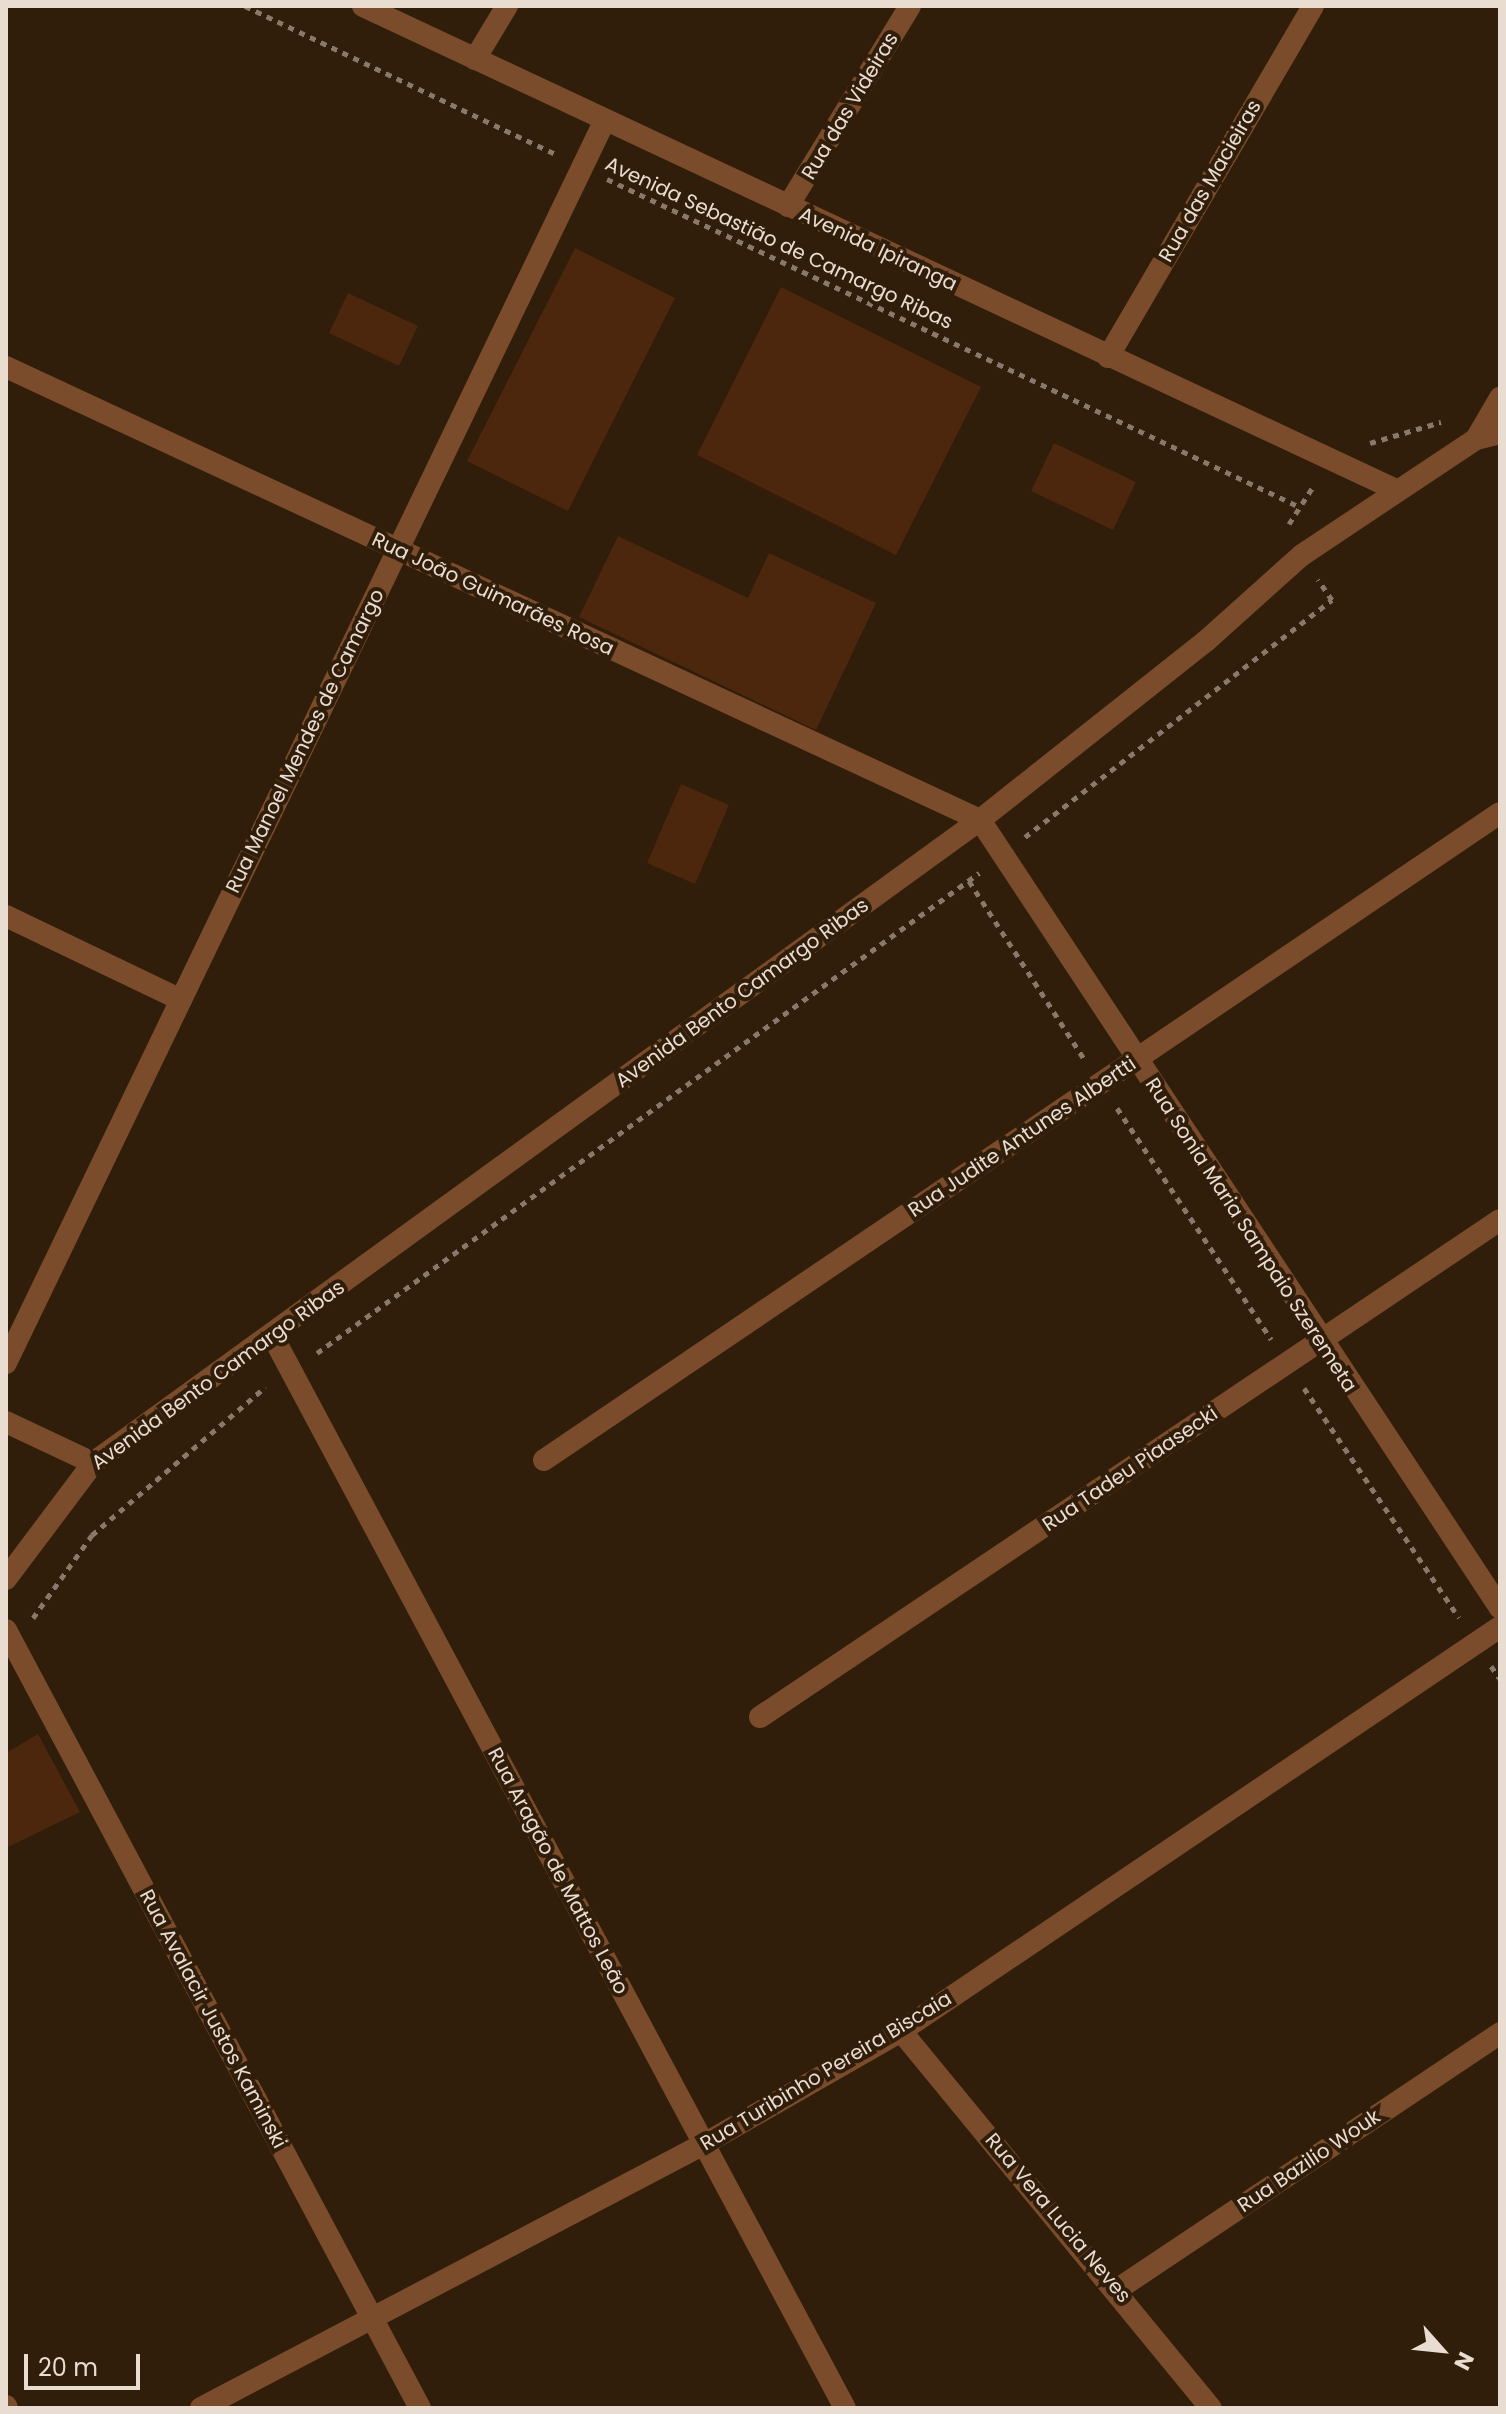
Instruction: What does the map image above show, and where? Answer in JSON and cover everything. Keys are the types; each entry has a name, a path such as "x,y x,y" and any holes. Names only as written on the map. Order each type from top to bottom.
{"street":[{"name":"Avenida Ipiranga","path":"363,6 1394,489"},
{"path":"475,59 507,6"},
{"name":"Rua das Videiras","path":"788,206 910,6"},
{"name":"Rua das Macieiras","path":"1108,357 1313,6"},
{"name":"Rua Manoel Mendes de Camargo","path":"6,1363 605,120"},
{"name":"Rua João Guimarães Rosa","path":"6,367 980,820"},
{"path":"1476,439 1500,398"},
{"name":"Avenida Bento Camargo Ribas","path":"6,1579 93,1463 980,820 1206,641 1302,555 1394,489 1476,439 1500,433"},
{"name":"Rua Judite Antunes Albertti","path":"544,1460 1500,813"},
{"name":"Rua Sonia Maria Sampaio Szeremeta","path":"980,820 1320,1341 1500,1608"},
{"path":"6,916 181,1000"},
{"name":"Rua Tadeu Piaasecki","path":"760,1717 1500,1220"},
{"name":"Rua Aragão de Mattos Leão","path":"272,1335 845,2408"},
{"path":"6,1422 93,1463"},
{"name":"Rua Turibinho Pereira Biscaia","path":"201,2408 704,2144 901,2031 1500,1627"},
{"name":"Rua Avalacir Justos Kaminski","path":"6,1630 420,2408"},
{"name":"Rua Vera Lucia Neves","path":"901,2031 1118,2289 1211,2408"},
{"name":"Rua Bazilio Wouk","path":"1118,2289 1500,2033"}],"path":[{"name":"Avenida Sebastião de Camargo Ribas","path":"245,6 1300,507"},
{"path":"969,881 1100,1083 1500,1679"}],"building":[{"path":"575,248 675,298 568,511 467,461"},
{"path":"781,287 981,387 896,555 697,455"},
{"path":"348,293 418,326 399,366 329,333"},
{"path":"1054,443 1136,482 1113,530 1031,491"},
{"path":"618,536 748,598 769,553 876,603 816,730 579,617"},
{"path":"681,784 729,805 695,884 647,863"},
{"path":"38,1734 80,1812 6,1848 6,1753"}]}
